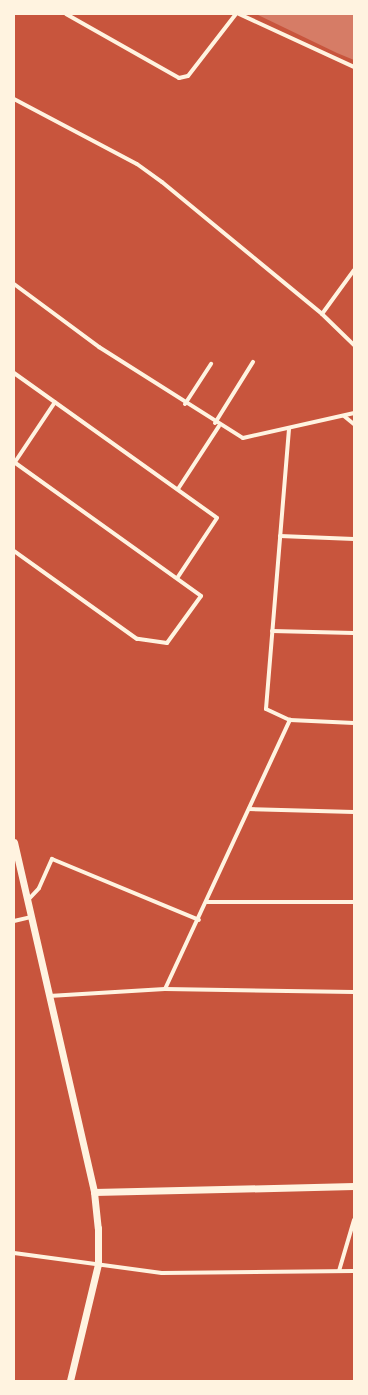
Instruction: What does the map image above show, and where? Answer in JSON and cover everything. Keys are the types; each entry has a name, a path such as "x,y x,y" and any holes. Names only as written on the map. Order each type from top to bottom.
{"street":[{"path":"66,14 179,78 188,76 237,14 354,67"},
{"path":"14,99 137,164 322,314 354,345"},
{"path":"322,314 354,270"},
{"path":"14,284 99,347 217,425 243,438 289,429 354,413"},
{"path":"178,489 253,362"},
{"path":"185,404 211,364"},
{"path":"14,373 217,518 178,577"},
{"path":"14,551 137,639 167,644 201,596 178,577 14,462 55,402"},
{"path":"344,416 354,424"},
{"path":"289,429 266,709 290,720 354,723"},
{"path":"280,536 354,539"},
{"path":"272,631 354,633"},
{"path":"165,989 199,920 290,720"},
{"path":"249,809 354,812"},
{"path":"14,842 94,1192 98,1264 70,1381"},
{"path":"27,900 39,888 52,859 199,920"},
{"path":"207,902 354,902"},
{"path":"14,921 31,917"},
{"path":"49,996 165,989 354,992"},
{"path":"94,1192 354,1186"},
{"path":"339,1271 354,1220"},
{"path":"14,1253 162,1273 354,1271"}],"building":[{"path":"256,14 354,14 354,60 337,53"}]}
